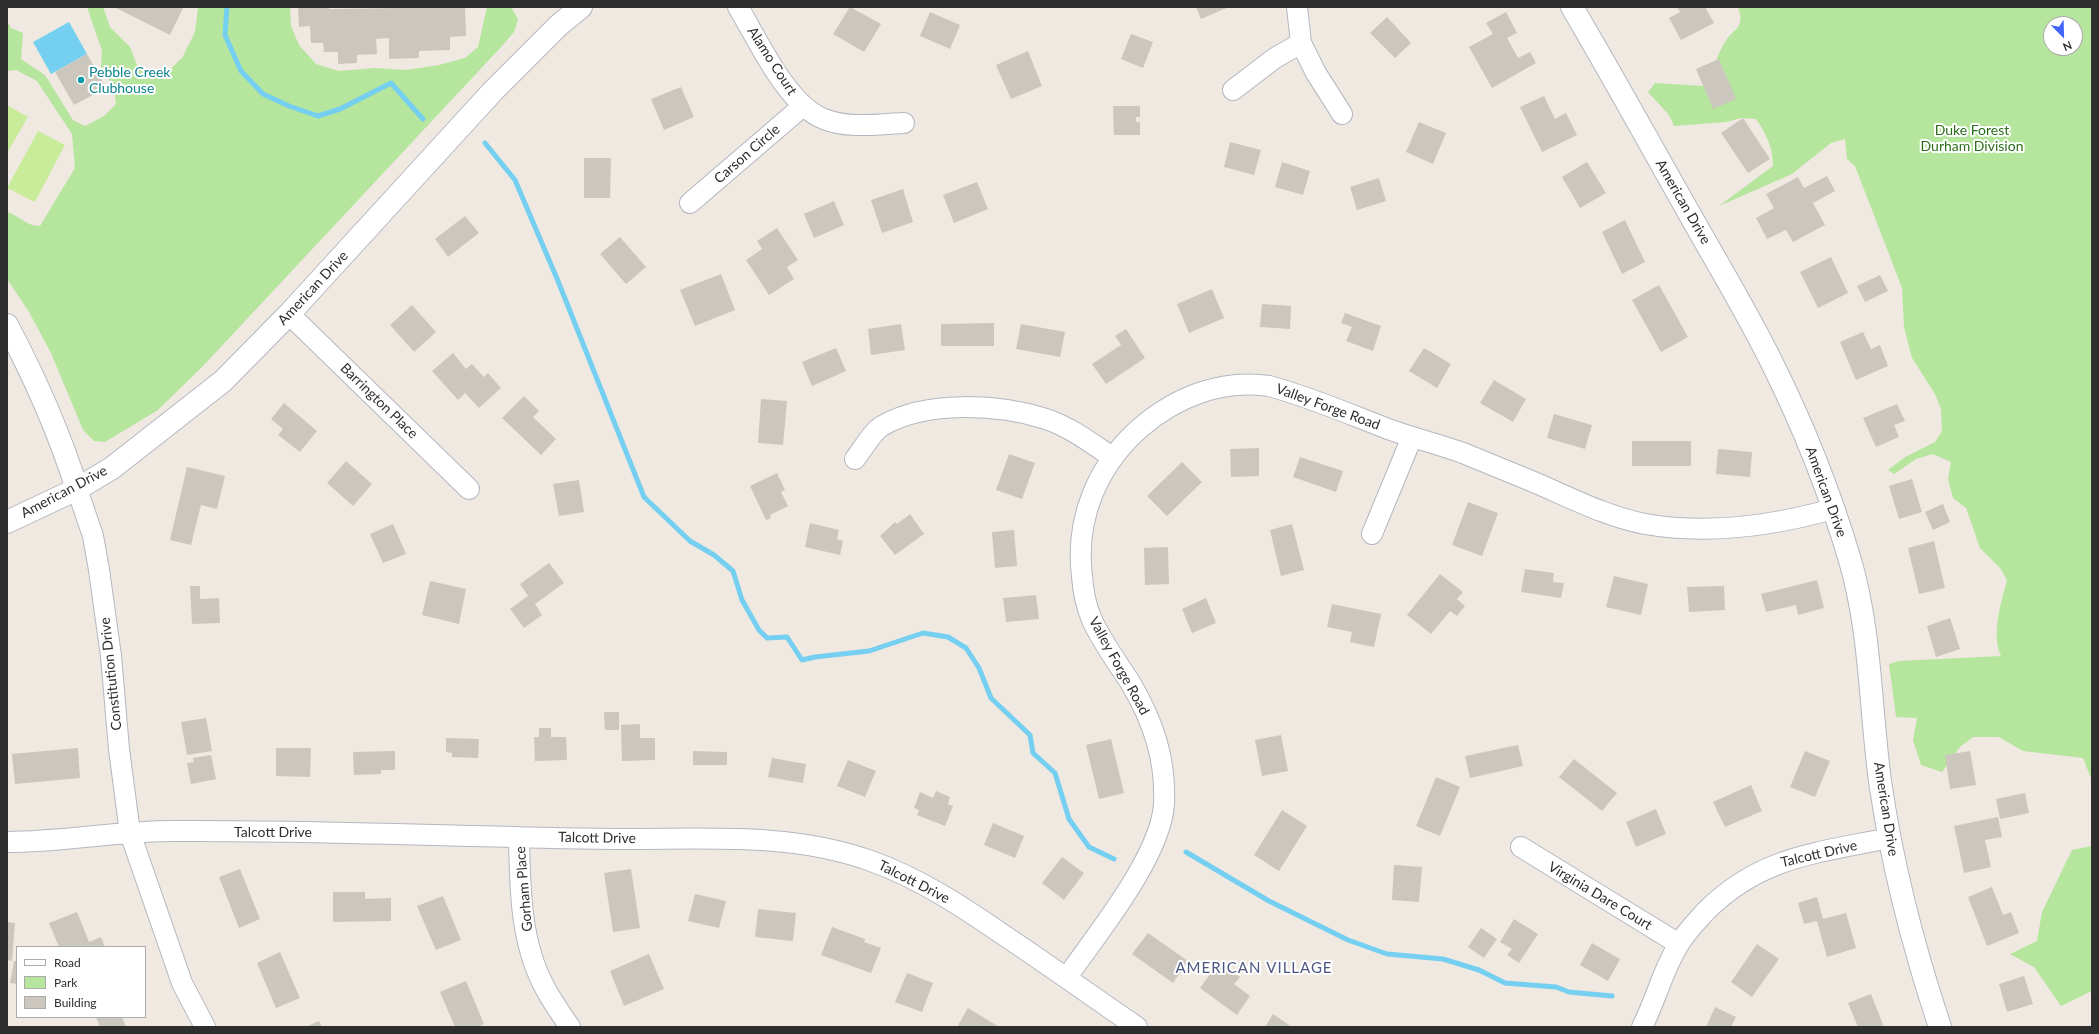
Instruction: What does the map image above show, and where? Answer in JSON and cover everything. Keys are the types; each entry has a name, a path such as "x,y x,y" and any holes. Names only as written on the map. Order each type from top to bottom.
{"street":[{"name":"American Drive","path":"7,522 77,489 112,468 205,395 243,361 289,314 522,60 581,7"},
{"name":"Alamo Court","path":"738,7 784,84 803,106 825,120 836,122 866,124 904,123"},
{"path":"1296,7 1301,43 1316,73 1342,114"},
{"name":"American Drive","path":"1572,7 1768,355 1804,431 1833,509 1850,559 1857,593 1870,685 1880,780 1889,838 1904,911 1918,962 1940,1027"},
{"path":"1233,90 1275,58 1301,43"},
{"name":"Carson Circle","path":"690,203 803,106"},
{"name":"Barrington Place","path":"289,314 469,488"},
{"name":"Constitution Drive","path":"7,325 40,391 67,457 92,536 99,570 111,656 119,749 130,832 182,983 205,1027"},
{"name":"Valley Forge Road","path":"1067,978 1136,878 1157,834 1164,806 1164,775 1159,745 1142,705 1092,619 1084,593 1079,558 1084,516 1092,493 1112,457 1144,425 1174,403 1198,393 1226,386 1249,384 1269,386 1286,390 1463,453 1560,492 1605,513 1644,524 1666,527 1708,529 1761,525 1796,519 1833,509"},
{"path":"855,459 880,426 930,411 972,408 1007,410 1047,420 1067,429 1112,457"},
{"path":"1372,534 1412,436"},
{"name":"Talcott Drive","path":"7,842 65,840 130,832 171,831 340,832 520,837 737,839 802,844 854,855 906,876 930,888 983,920 1137,1027"},
{"name":"Gorham Place","path":"520,837 521,894 529,944 543,985 570,1027"},
{"name":"Talcott Drive","path":"1642,1027 1679,944 1695,923 1730,889 1759,871 1780,862 1810,853 1889,838"},
{"name":"Virginia Dare Court","path":"1521,847 1679,944"}],"green space":[{"path":"87,7 103,7 110,27 130,47 137,65 148,78 166,73 182,58 195,32 198,7 290,7 291,26 299,45 316,64 339,71 375,68 406,70 439,65 465,58 478,47 487,7 511,7 518,19 514,32 502,46 203,366 158,410 105,442 94,441 83,430 51,353 29,312 7,279 7,212 31,225 40,226 75,168 72,134 37,81 16,70 7,71 7,21 11,28 23,33 21,59 45,75 73,120 85,126 104,116 116,104 114,88 101,67 102,51"},
{"name":"Duke Forest Durham Division","path":"1738,7 2092,7 2092,781 2083,758 2023,751 1999,737 1973,737 1960,747 1942,772 1921,765 1913,740 1917,718 1896,717 1889,664 1899,661 2001,656 1998,647 1997,628 2007,580 2000,568 1980,548 1966,508 1953,498 1948,479 1951,462 1933,454 1916,459 1894,474 1888,470 1905,457 1935,442 1942,431 1941,409 1935,394 1912,358 1904,327 1902,288 1855,166 1847,159 1845,139 1831,143 1792,174 1719,206 1773,166 1772,153 1766,135 1760,125 1756,119 1741,118 1726,122 1674,126 1669,115 1648,92 1655,83 1703,86 1710,75 1723,45 1728,37 1737,29 1741,18"},
{"path":"7,105 28,117 7,153"},
{"path":"38,131 65,145 35,202 7,188"},
{"path":"2092,846 2092,991 2061,1006 2034,967 2010,954 2037,941 2042,912 2072,850"}],"water":[{"path":"69,22 87,54 51,74 33,42"}],"building":[{"path":"114,7 182,7 183,8 170,35"},
{"path":"298,7 329,7 329,9 465,7 466,36 450,37 450,50 419,51 419,58 389,59 389,38 376,39 377,54 357,55 357,63 338,64 338,52 324,52 323,43 311,43 310,26 299,27"},
{"path":"850,7 881,24 864,52 833,34"},
{"path":"1196,7 1229,7 1201,19"},
{"path":"1677,7 1705,7 1714,23 1681,40 1669,18 1680,12"},
{"path":"930,12 960,25 950,49 920,36"},
{"path":"1506,12 1517,33 1507,38 1518,58 1530,52 1536,63 1492,88 1469,47 1493,34 1486,23"},
{"path":"1387,17 1411,43 1395,58 1370,33"},
{"path":"1131,34 1153,42 1143,68 1121,59"},
{"path":"1028,51 1042,86 1011,99 996,65"},
{"name":"Pebble Creek Clubhouse","path":"87,54 106,88 74,105 55,72"},
{"path":"1719,59 1736,99 1713,109 1696,69"},
{"path":"681,87 694,117 664,130 651,99"},
{"path":"1544,96 1555,119 1566,113 1577,135 1542,152 1520,107"},
{"path":"1113,106 1140,106 1140,117 1136,117 1136,122 1140,122 1140,135 1114,135"},
{"path":"1743,118 1770,159 1748,173 1721,133"},
{"path":"1419,122 1446,133 1433,164 1406,152"},
{"path":"1230,142 1261,150 1254,175 1224,167"},
{"path":"584,158 611,158 610,198 584,198"},
{"path":"1282,162 1310,171 1303,195 1275,187"},
{"path":"1587,162 1606,193 1580,208 1562,177"},
{"path":"1827,176 1835,191 1813,203 1825,225 1793,242 1786,230 1767,239 1756,218 1774,208 1766,194 1798,177 1804,188"},
{"path":"1379,178 1386,201 1357,210 1350,187"},
{"path":"977,182 988,209 954,223 943,195"},
{"path":"903,189 913,222 882,233 871,200"},
{"path":"834,201 844,225 814,238 804,214"},
{"path":"465,216 479,233 448,257 435,239"},
{"path":"1625,220 1645,262 1622,274 1602,232"},
{"path":"777,228 798,260 787,267 794,279 769,295 746,260 762,249 757,241"},
{"path":"620,237 646,267 626,284 600,254"},
{"path":"1831,257 1848,293 1818,308 1800,272"},
{"path":"721,274 735,310 695,326 680,290"},
{"path":"1880,275 1888,291 1865,302 1857,286"},
{"path":"1659,285 1688,337 1661,352 1632,300"},
{"path":"1212,289 1224,318 1189,333 1177,304"},
{"path":"1262,304 1291,306 1290,329 1260,327"},
{"path":"412,305 436,332 414,352 390,325"},
{"path":"1345,313 1381,326 1373,351 1346,341 1352,327 1341,323"},
{"path":"994,323 994,346 941,346 941,324"},
{"path":"901,324 905,350 871,355 868,329"},
{"path":"1021,324 1065,332 1060,357 1016,349"},
{"path":"1126,329 1145,358 1106,384 1092,364 1121,345 1115,336"},
{"path":"1863,332 1871,349 1880,345 1888,366 1856,380 1840,342"},
{"path":"836,348 846,371 812,386 802,362"},
{"path":"1424,348 1451,364 1437,388 1409,371"},
{"path":"453,353 466,369 472,364 484,377 488,373 501,388 479,408 465,393 458,400 432,371"},
{"path":"1494,380 1526,399 1513,422 1480,403"},
{"path":"524,396 539,411 533,417 556,439 541,455 502,418"},
{"path":"761,399 787,401 783,445 758,443"},
{"path":"284,403 317,431 300,452 278,435 283,429 271,419"},
{"path":"1897,404 1905,421 1894,425 1899,437 1876,447 1863,418"},
{"path":"1554,414 1592,425 1585,449 1547,438"},
{"path":"1632,441 1691,441 1691,466 1632,466"},
{"path":"1259,448 1259,476 1231,477 1230,449"},
{"path":"1718,449 1752,452 1750,477 1716,474"},
{"path":"1009,454 1035,463 1022,499 996,490"},
{"path":"1300,457 1343,471 1336,492 1293,477"},
{"path":"346,461 372,484 353,506 327,483"},
{"path":"1182,462 1202,482 1167,516 1147,496"},
{"path":"187,467 225,476 217,509 201,505 191,545 170,540"},
{"path":"777,473 785,490 781,492 788,506 770,515 771,518 766,520 750,486"},
{"path":"1912,479 1922,512 1899,519 1889,486"},
{"path":"579,480 584,512 559,516 553,484"},
{"path":"1468,502 1498,513 1482,556 1452,545"},
{"path":"1943,504 1950,522 1933,530 1925,512"},
{"path":"910,514 924,534 895,555 880,536 895,522 897,524"},
{"path":"810,523 839,530 837,539 843,541 840,555 805,547"},
{"path":"393,524 406,554 383,563 370,534"},
{"path":"1292,524 1304,570 1281,576 1270,530"},
{"path":"1014,530 1017,566 995,568 992,532"},
{"path":"1934,541 1945,588 1919,594 1908,548"},
{"path":"1168,547 1169,584 1145,585 1144,548"},
{"path":"549,563 564,583 535,604 542,615 524,628 510,609 528,596 520,584"},
{"path":"1525,569 1554,573 1553,582 1564,583 1561,598 1521,592"},
{"path":"1440,574 1463,592 1457,599 1465,606 1457,616 1450,611 1431,634 1407,615"},
{"path":"1614,576 1648,584 1641,615 1606,607"},
{"path":"1817,580 1824,608 1798,615 1796,605 1766,612 1761,594"},
{"path":"430,581 466,589 459,624 422,615"},
{"path":"190,586 200,586 200,599 219,598 220,623 192,624"},
{"path":"1724,586 1725,610 1689,612 1687,587"},
{"path":"1036,595 1039,619 1006,622 1003,598"},
{"path":"1206,598 1216,623 1192,633 1182,609"},
{"path":"1332,604 1381,614 1374,647 1350,642 1352,632 1327,627"},
{"path":"1950,618 1960,649 1936,657 1927,626"},
{"path":"604,712 619,712 619,730 605,730"},
{"path":"206,718 212,751 187,755 181,722"},
{"path":"640,724 640,738 655,738 655,760 622,761 621,725"},
{"path":"539,728 551,728 551,737 566,737 567,760 535,761 534,737 539,737"},
{"path":"1281,735 1288,771 1262,776 1255,740"},
{"path":"446,738 479,739 478,758 452,757 452,753 446,752"},
{"path":"1111,739 1124,793 1099,799 1086,745"},
{"path":"1518,745 1523,766 1470,778 1465,756"},
{"path":"78,748 80,778 15,784 12,754"},
{"path":"276,748 311,748 310,777 276,776"},
{"path":"395,751 395,770 381,770 381,774 354,775 353,752"},
{"path":"693,751 727,752 727,765 693,765"},
{"path":"1805,751 1830,761 1815,797 1790,787"},
{"path":"1970,751 1976,785 1950,789 1945,755"},
{"path":"211,755 216,779 191,784 187,763 194,762 193,758"},
{"path":"772,758 806,764 803,783 768,777"},
{"path":"1574,759 1617,793 1602,811 1559,777"},
{"path":"848,760 876,771 865,797 837,786"},
{"path":"1436,777 1460,787 1440,836 1416,826"},
{"path":"1751,785 1762,811 1725,827 1713,802"},
{"path":"936,791 950,797 948,804 953,806 945,826 917,815 919,810 914,808 920,792 933,798"},
{"path":"2025,793 2029,813 2000,819 1996,799"},
{"path":"1656,809 1666,834 1636,847 1626,822"},
{"path":"1282,810 1307,826 1279,871 1254,855"},
{"path":"1998,817 2002,837 1985,840 1991,867 1964,873 1954,826"},
{"path":"993,823 1024,836 1015,858 984,845"},
{"path":"1062,857 1084,873 1064,900 1042,883"},
{"path":"1394,865 1422,867 1419,902 1392,900"},
{"path":"240,869 260,919 239,928 219,877"},
{"path":"631,869 640,928 613,932 604,873"},
{"path":"1992,887 2003,915 2011,912 2019,933 1987,946 1968,897"},
{"path":"333,892 365,892 365,899 391,898 391,921 333,922"},
{"path":"695,894 726,901 719,928 688,921"},
{"path":"443,896 461,940 436,950 417,906"},
{"path":"1817,897 1823,919 1846,913 1856,948 1827,957 1817,921 1804,924 1798,903"},
{"path":"758,909 796,913 793,941 755,937"},
{"path":"77,912 89,942 101,937 105,946 59,946 49,923"},
{"path":"1514,919 1538,934 1519,963 1507,955 1512,949 1500,942"},
{"path":"7,922 15,923 12,961 7,960"},
{"path":"832,927 865,939 864,942 881,948 871,973 821,955"},
{"path":"1481,928 1497,939 1484,958 1468,947"},
{"path":"1148,933 1188,961 1173,983 1132,954"},
{"path":"1592,943 1620,959 1608,981 1580,965"},
{"path":"1757,944 1779,959 1752,997 1731,982"},
{"path":"280,952 300,998 276,1008 257,963"},
{"path":"649,954 664,989 624,1006 610,971"},
{"path":"14,961 16,961 16,984 10,983"},
{"path":"1219,962 1240,977 1234,984 1250,996 1237,1015 1200,988"},
{"path":"907,973 933,983 922,1012 895,1002"},
{"path":"2024,976 2033,1004 2007,1012 1999,984"},
{"path":"466,981 484,1024 478,1027 455,1027 440,992"},
{"path":"1871,994 1884,1027 1858,1027 1848,1003"},
{"path":"1715,1007 1736,1017 1731,1027 1706,1027"},
{"path":"968,1008 999,1027 957,1027"},
{"path":"1273,1014 1292,1027 1265,1027"},
{"path":"96,1018 122,1018 126,1027 100,1027"},
{"path":"319,1021 322,1027 305,1027"}],"waterway":[{"path":"227,7 225,35 241,71 263,94 289,106 318,116 340,109 391,83 423,119"},
{"path":"485,143 515,180 558,281 644,497 690,541 714,555 733,571 742,600 759,630 767,638 787,637 802,660 815,657 869,651 923,633 948,637 966,648 979,668 991,698 1030,735 1033,753 1055,773 1069,819 1089,847 1114,859"},
{"path":"1186,852 1269,901 1348,940 1387,954 1443,959 1479,970 1505,983 1556,987 1569,992 1612,996"}],"place":[{"name":"Pebble Creek Clubhouse","path":"81,80"}],"district":[{"name":"AMERICAN VILLAGE","path":"1254,968"}]}
